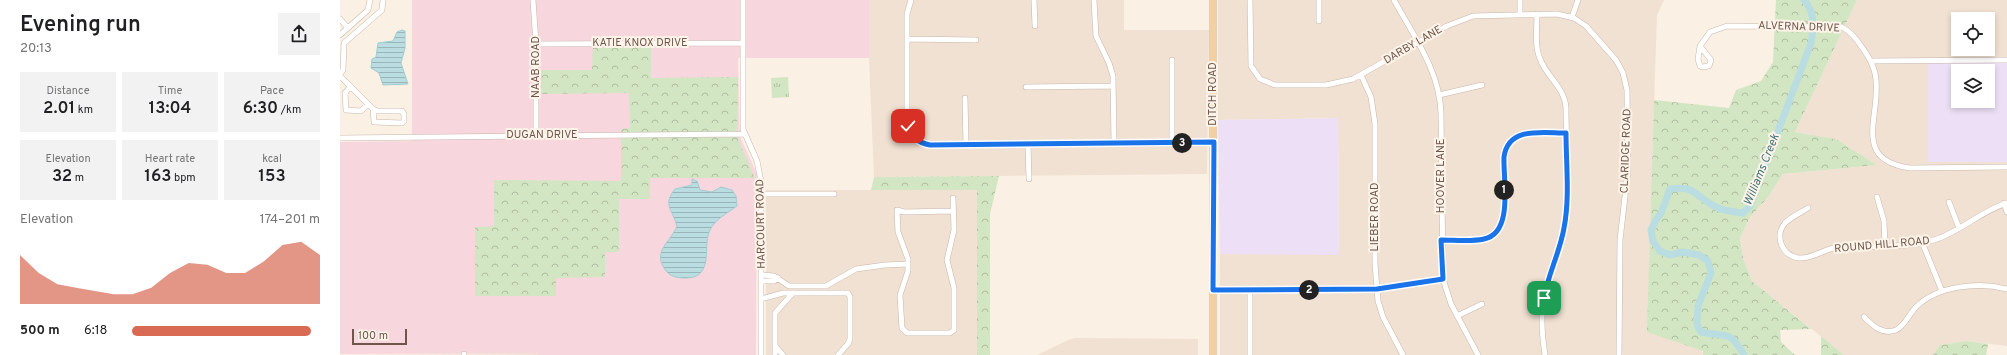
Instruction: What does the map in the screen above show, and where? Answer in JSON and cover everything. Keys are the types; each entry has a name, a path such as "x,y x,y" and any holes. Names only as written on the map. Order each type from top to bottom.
{"main road":[{"name":"DITCH ROAD","path":"1213,0 1213,355"}],"street":[{"path":"340,35 368,10 370,0"},
{"path":"373,109 373,119 375,122 402,123 404,121 404,114 402,111 373,109 340,75 343,70 344,43 382,10 383,0"},
{"name":"NAAB ROAD","path":"533,0 536,44 536,135"},
{"name":"HARCOURT ROAD","path":"743,0 744,134 759,171 761,194 761,355"},
{"path":"911,0 907,10 907,121 909,130 914,137 923,143 930,145 1028,145 1214,142"},
{"path":"1034,0 1035,26"},
{"path":"1094,0 1096,36 1110,64 1113,86 1114,144"},
{"name":"DARBY LANE","path":"1250,0 1250,61 1253,71 1258,78 1266,83 1275,85 1321,85 1343,82 1361,75 1451,23 1468,17 1485,14 1557,14 1572,17"},
{"path":"1319,0 1319,21"},
{"name":"HOOVER LANE","path":"1394,0 1431,68 1440,95 1441,240 1443,279 1448,297 1478,355"},
{"path":"1520,0 1520,14"},
{"path":"1572,17 1578,0"},
{"path":"1537,14 1538,53 1544,66 1564,96 1566,133 1566,212 1562,236 1547,281 1543,302 1542,326 1545,355"},
{"name":"CLARIDGE ROAD","path":"1572,17 1586,26 1611,53 1622,70 1626,87 1628,170 1620,240 1619,355"},
{"path":"340,19 348,28"},
{"name":"ALVERNA DRIVE","path":"1700,46 1709,33 1722,27 1839,26 1849,31 1871,61 1876,85 1872,140 1879,154 1886,161 1895,165 1918,168 2007,167"},
{"path":"907,39 976,40"},
{"name":"KATIE KNOX DRIVE","path":"536,44 743,43"},
{"path":"1172,60 1172,143"},
{"path":"1871,61 2007,60"},
{"name":"LIEBER ROAD","path":"1361,75 1371,97 1375,124 1375,264 1378,302 1383,318 1403,355"},
{"path":"1440,95 1482,85"},
{"path":"1026,87 1113,86"},
{"path":"350,87 345,92 346,110 361,111 368,104"},
{"path":"965,98 966,144"},
{"path":"1441,240 1480,240 1494,235 1502,226 1504,217 1504,157 1509,144 1516,136 1524,133 1566,133"},
{"name":"DUGAN DRIVE","path":"340,138 744,134"},
{"path":"1028,145 1028,179"},
{"path":"761,194 834,194"},
{"path":"1877,197 1884,221 1886,246"},
{"path":"953,198 954,211 954,232 947,260 954,288 954,328 950,333 904,332 902,327 900,295 908,271 908,264 907,256 898,232 897,210 904,212 954,211"},
{"path":"1949,202 1959,228"},
{"path":"2006,203 2007,212"},
{"name":"ROUND HILL ROAD","path":"1808,208 1787,221 1781,231 1782,246 1791,256 1804,258 1833,248 1886,246 1937,239 2006,203"},
{"path":"1922,242 1942,292"},
{"path":"761,278 774,276 789,286 826,286 832,284 844,275 856,269 885,265 908,264"},
{"path":"1213,290 1377,289 1443,279"},
{"path":"1864,317 1879,330 1894,330 1903,324 1917,305 1942,292 1981,286 2007,289"},
{"path":"1250,290 1250,355"},
{"path":"761,299 780,294 846,292 848,294 850,339 848,344 838,355"},
{"path":"775,355 775,313 793,293"},
{"path":"1458,316 1482,304"},
{"path":"775,346 783,355"}],"shaded area":[{"path":"412,0 869,0 869,58 738,58 740,137 757,174 756,355 538,355 537,353 340,354 340,142 412,141"},
{"path":"869,0 1124,0 1124,30 1209,30 1207,174 874,177 869,58"},
{"path":"1218,0 1664,0 1657,15 1652,164 1703,355 1220,355 1220,254 1339,254 1338,118 1218,120"},
{"path":"1857,0 2007,0 2007,63 1928,64 1928,162 2007,162 2007,346 1966,341 1940,345 1933,355 1844,355 1752,281 1743,258 1740,238 1750,217 1769,196 1783,174 1877,165 1836,139 1795,132"},
{"path":"1928,63 2007,63 2007,162 1928,162"},
{"path":"1338,118 1339,255 1220,254 1218,120"},
{"path":"766,190 977,190 977,355 766,355"},
{"path":"1076,338 1198,339 1198,355 1037,355 1068,340"},
{"path":"538,353 538,355 340,354"}],"green space":[{"path":"1776,0 1857,0 1795,132 1836,139 1877,165 1783,174 1769,196 1750,217 1740,238 1743,258 1752,281 1811,329 1780,330 1781,342 1795,355 1703,355 1703,351 1647,332 1654,100 1729,108 1736,90 1761,81 1773,62"},
{"path":"651,47 651,78 738,77 737,137 755,178 650,178 650,199 619,199 619,252 605,252 605,277 556,278 556,296 475,296 475,227 494,226 494,180 621,181 621,129 630,128 629,93 541,94 541,70 592,70 593,48"},
{"path":"788,77 789,97 772,98 771,78"},
{"path":"999,176 990,214 990,355 977,355 977,190 871,190 874,177"},
{"path":"1821,336 1844,355 1821,355"},
{"path":"1966,341 1988,344 1986,355 1933,355 1940,345"}],"water":[{"path":"402,30 405,31 405,48 401,63 408,84 383,85 379,73 371,68 372,59 376,57 378,43 393,41 397,32"},
{"path":"692,179 697,181 700,190 712,192 721,187 732,190 736,196 737,206 718,219 712,226 708,236 706,260 701,273 695,277 681,278 673,276 667,272 662,265 661,253 677,226 670,208 669,199 675,189 692,185"}],"waterway":[{"name":"Williams Creek","path":"1744,355 1730,337 1701,332 1697,325 1698,306 1711,273 1708,261 1699,255 1683,252 1670,255 1660,251 1653,241 1651,230 1661,213 1670,189 1679,188 1691,190 1716,207 1729,211 1743,213 1750,206 1811,43 1813,20 1808,5 1804,0"}],"route":[{"path":"908,126 910,133 918,141 930,145 1214,142 1213,290 1377,289 1443,279 1441,240 1485,239 1494,235 1502,226 1504,219 1504,157 1506,148 1511,141 1516,136 1524,133 1566,133 1565,220 1563,233 1545,290 1544,298"}]}
